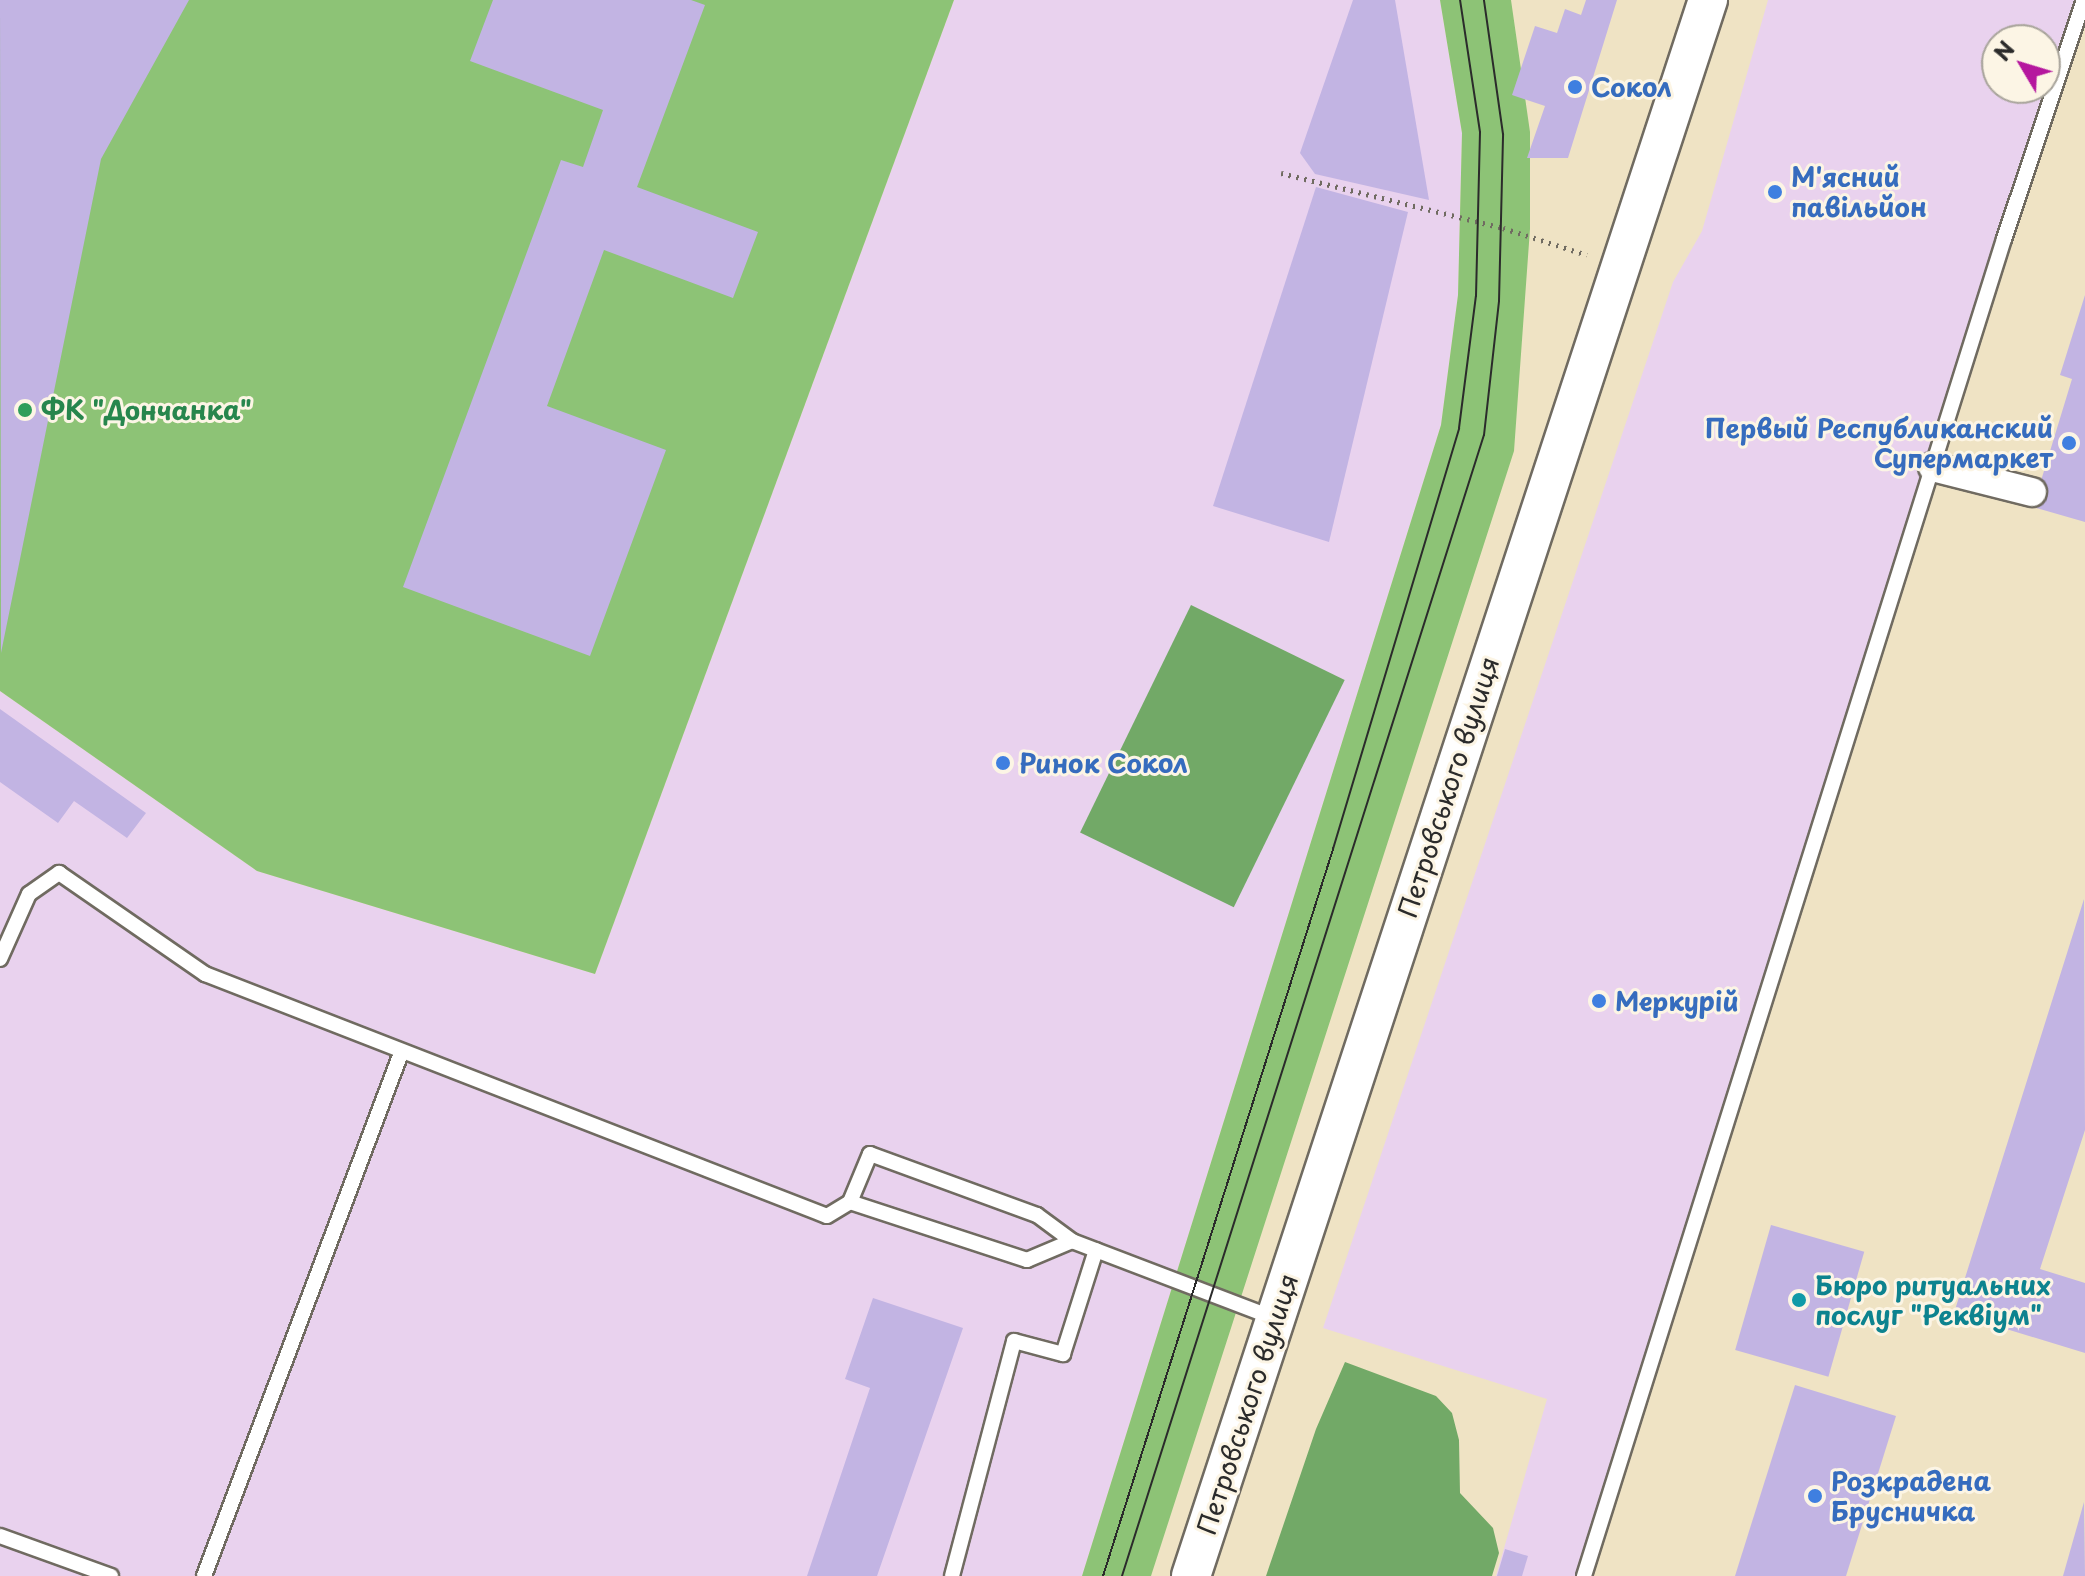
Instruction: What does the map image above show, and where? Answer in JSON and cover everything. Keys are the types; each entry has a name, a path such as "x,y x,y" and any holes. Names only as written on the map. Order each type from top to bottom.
{"main road":[{"name":"Петровського вулиця","path":"1191,1576 1618,266 1708,0"}],"street":[{"path":"1933,467 2032,492"}],"lane":[{"path":"1584,1576 1933,467 2084,0"},
{"path":"0,959 29,894 59,873 205,974 401,1053 827,1216 850,1202 870,1154 1037,1215 1072,1241 1275,1318"},
{"path":"204,1576 401,1053"},
{"path":"850,1202 1027,1260 1072,1241"},
{"path":"952,1576 1014,1341 1063,1354 1096,1250"},
{"path":"0,1536 111,1576"}],"path":[{"path":"1281,173 1503,228 1618,266"}],"shaded area":[{"name":"Ринок Сокол","path":"954,0 1440,0 1462,133 1458,295 1441,425 1082,1576 0,1576 0,691 257,871 595,974"},
{"name":"Меркурій","path":"1768,0 2084,0 2061,72 2061,24 1981,24 1981,104 2051,104 1584,1576 1496,1576 1547,1399 1323,1328 1673,282 1702,231"}],"green space":[{"path":"0,0 954,0 595,974 257,871 0,691"},
{"path":"1440,0 1511,0 1530,132 1530,229 1514,451 1151,1576 1082,1576 1441,425 1458,295 1462,133"},
{"path":"1191,605 1345,680 1234,907 1080,832"},
{"path":"1345,1362 1436,1396 1452,1413 1459,1440 1460,1493 1493,1528 1499,1553 1492,1576 1266,1576 1316,1429"}],"building":[{"name":"ФК \"Дончанка\"","path":"0,0 189,0 101,159 1,653"},
{"path":"493,0 691,0 705,5 637,187 758,232 733,298 604,250 547,406 666,450 590,656 403,587 561,160 583,167 603,110 470,61"},
{"path":"1353,0 1395,0 1429,200 1315,174 1300,153"},
{"path":"1586,0 1617,0 1568,158 1527,158 1545,106 1512,95 1535,26 1557,33 1565,9 1581,15"},
{"path":"1316,187 1408,212 1329,542 1213,506"},
{"name":"Первый Республиканский Супермаркет","path":"2085,295 2085,522 2033,507 2072,379 2060,375"},
{"path":"0,709 146,813 127,838 74,801 58,823 0,782"},
{"path":"2084,899 2085,1130 2040,1269 2085,1283 2085,1353 1954,1313"},
{"name":"Бюро ритуальних послуг \"Реквіум\"","path":"1771,1225 1864,1252 1828,1377 1735,1350"},
{"path":"873,1298 963,1328 877,1576 807,1576 870,1388 845,1379"},
{"name":"Розкрадена Брусничка","path":"1795,1385 1896,1416 1846,1576 1735,1576"},
{"path":"2084,1502 2085,1576 2063,1576"},
{"path":"1505,1549 1528,1556 1522,1576 1497,1576"}],"tram line":[{"path":"1103,1576 1333,849 1459,428 1476,296 1480,132 1460,0"},
{"path":"1122,1576 1484,435 1499,301 1503,134 1484,0"}],"place":[{"name":"Сокол","path":"1575,87"},
{"name":"М'ясний павільйон","path":"1775,192"},
{"name":"ФК \"Дончанка\"","path":"25,410"},
{"name":"Первый Республиканский Супермаркет","path":"2069,443"},
{"name":"Ринок Сокол","path":"1003,763"},
{"name":"Меркурій","path":"1599,1001"},
{"name":"Бюро ритуальних послуг \"Реквіум\"","path":"1799,1300"},
{"name":"Розкрадена Брусничка","path":"1815,1496"}]}
